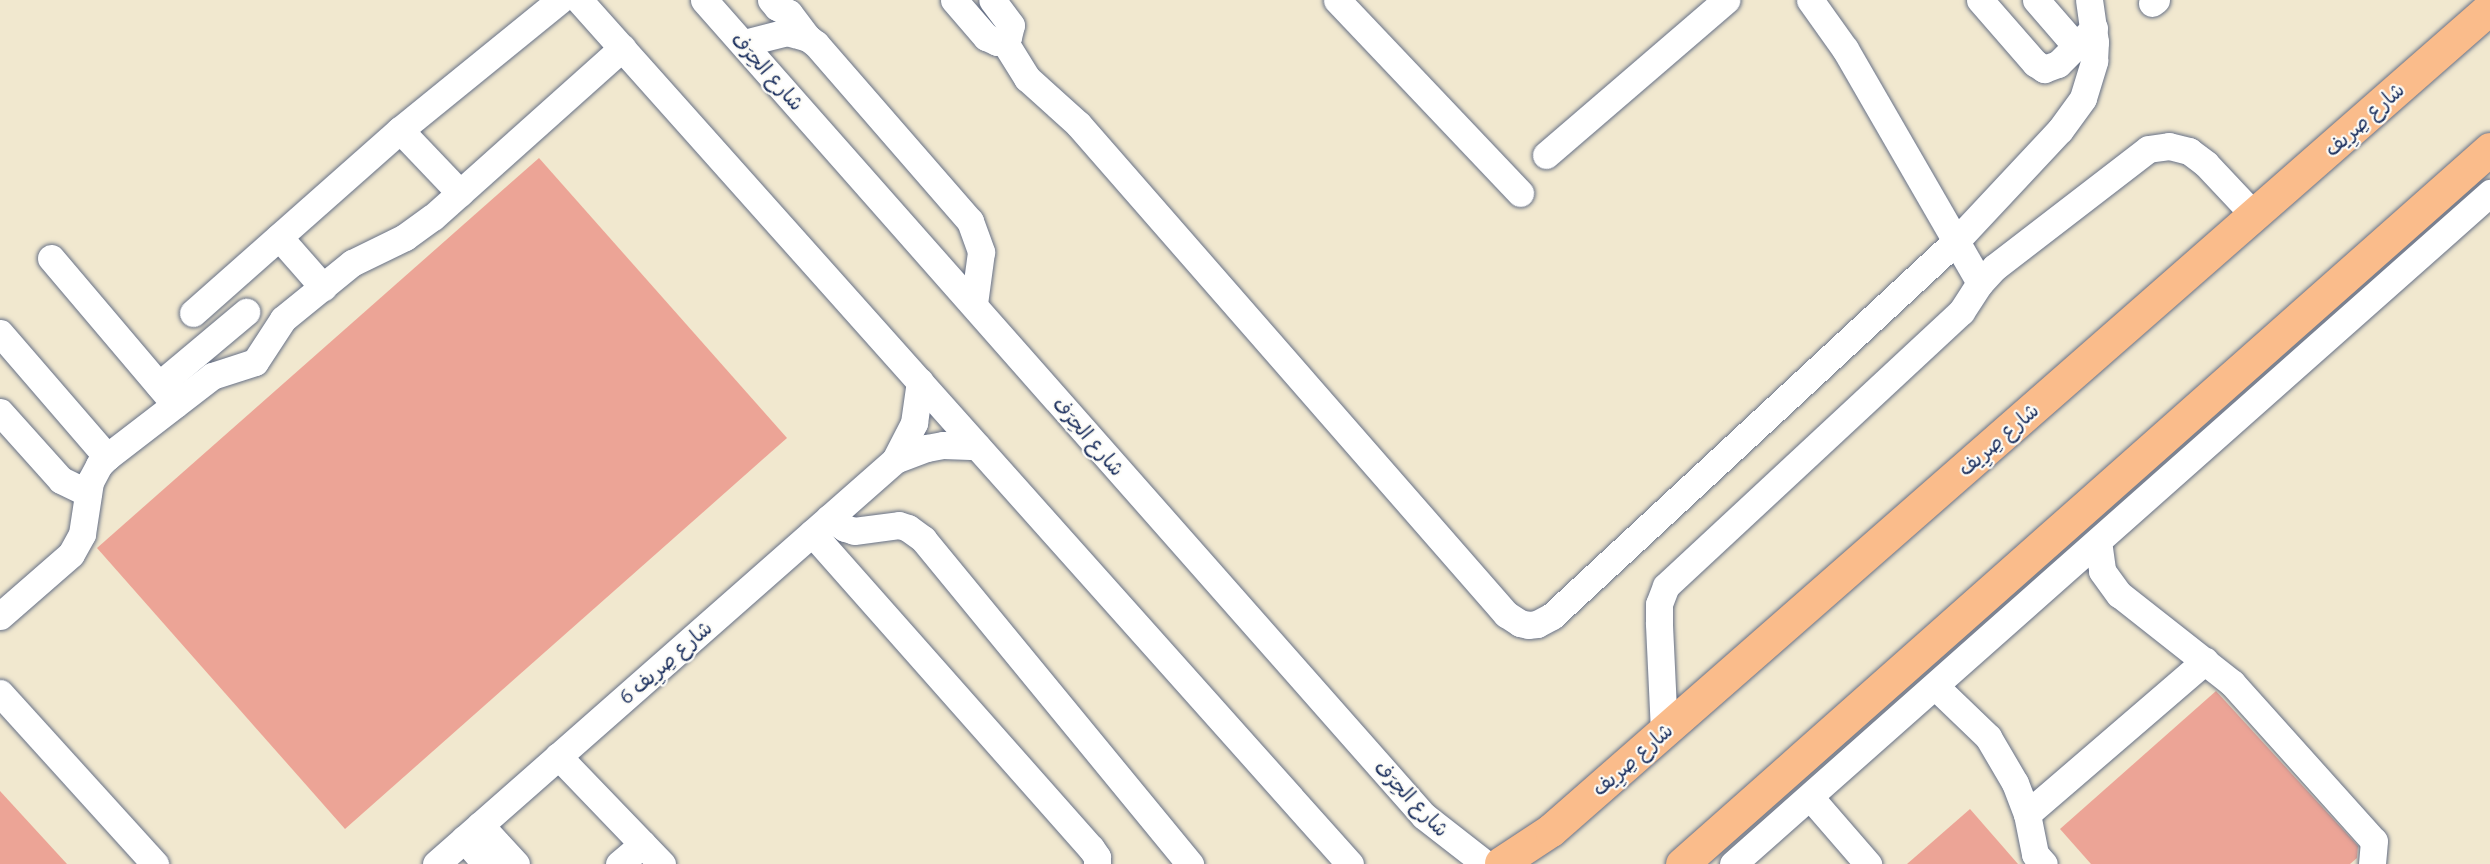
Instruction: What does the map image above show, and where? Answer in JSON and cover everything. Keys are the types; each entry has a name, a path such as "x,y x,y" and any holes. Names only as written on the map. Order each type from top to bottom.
{"main road":[{"name":"شارع صِرِيف","path":"1491,863 1551,830 2490,8"},
{"path":"1682,864 2490,149"}],"street":[{"path":"193,313 400,130 560,0"},
{"path":"579,0 1350,864"},
{"name":"شارع الحِرَف","path":"704,0 755,40 974,304 1424,816 1491,863"},
{"path":"954,0 986,37 998,42 1004,41 1011,31 1011,25 992,0"},
{"path":"1337,0 1520,193"},
{"path":"1546,154 1725,0"},
{"path":"1810,0 1845,49 1980,283"},
{"path":"1980,0 2039,67 2054,68 2085,37"},
{"path":"2036,0 2085,37"},
{"path":"1004,41 1027,78 1078,124 1506,614 1520,623 1537,624 1552,616 1956,241 2073,115 2090,80 2094,61 2085,37 2089,0"},
{"path":"755,40 774,23 774,4"},
{"path":"774,4 789,13 808,38 970,221 976,231 981,252 974,304"},
{"path":"755,40 787,32 808,38"},
{"path":"167,394 255,362 260,358 268,340 283,319 352,263 419,228 622,48"},
{"path":"400,130 460,193"},
{"path":"1664,731 1659,604 1666,586 1961,312 1980,283 2002,261 2148,149 2169,146 2189,151 2206,164 2255,216"},
{"path":"1733,864 2490,193"},
{"path":"279,237 323,287"},
{"path":"51,258 167,394"},
{"path":"225,285 268,340"},
{"path":"0,616 71,554 82,534 88,493 94,473 246,312"},
{"path":"0,333 107,458"},
{"name":"شارع صِرِيف 6","path":"895,460 914,423 920,381"},
{"path":"0,412 61,480 88,493"},
{"name":"شارع صِرِيف 6","path":"436,864 895,460 927,448 943,445 977,446"},
{"path":"820,526 854,531 899,525 908,528 923,539 1190,864"},
{"path":"820,526 1092,849 1097,858 1096,864"},
{"path":"2098,541 2102,571 2119,594 2232,683 2374,842 2372,864"},
{"path":"2027,814 2205,661"},
{"path":"1935,686 1988,737 2015,783 2027,814 2035,854 2044,864"},
{"path":"0,693 154,864"},
{"path":"558,756 662,864"},
{"path":"1810,797 1868,864"},
{"path":"472,832 486,864"},
{"path":"472,832 516,864"},
{"path":"619,864 643,844"}],"building":[{"path":"539,158 787,438 345,829 97,548"},
{"path":"2216,691 2358,846 2357,858 2350,864 2091,864 2060,829"},
{"path":"0,791 67,864 0,864"},
{"path":"1970,809 2018,864 1907,864"}]}
